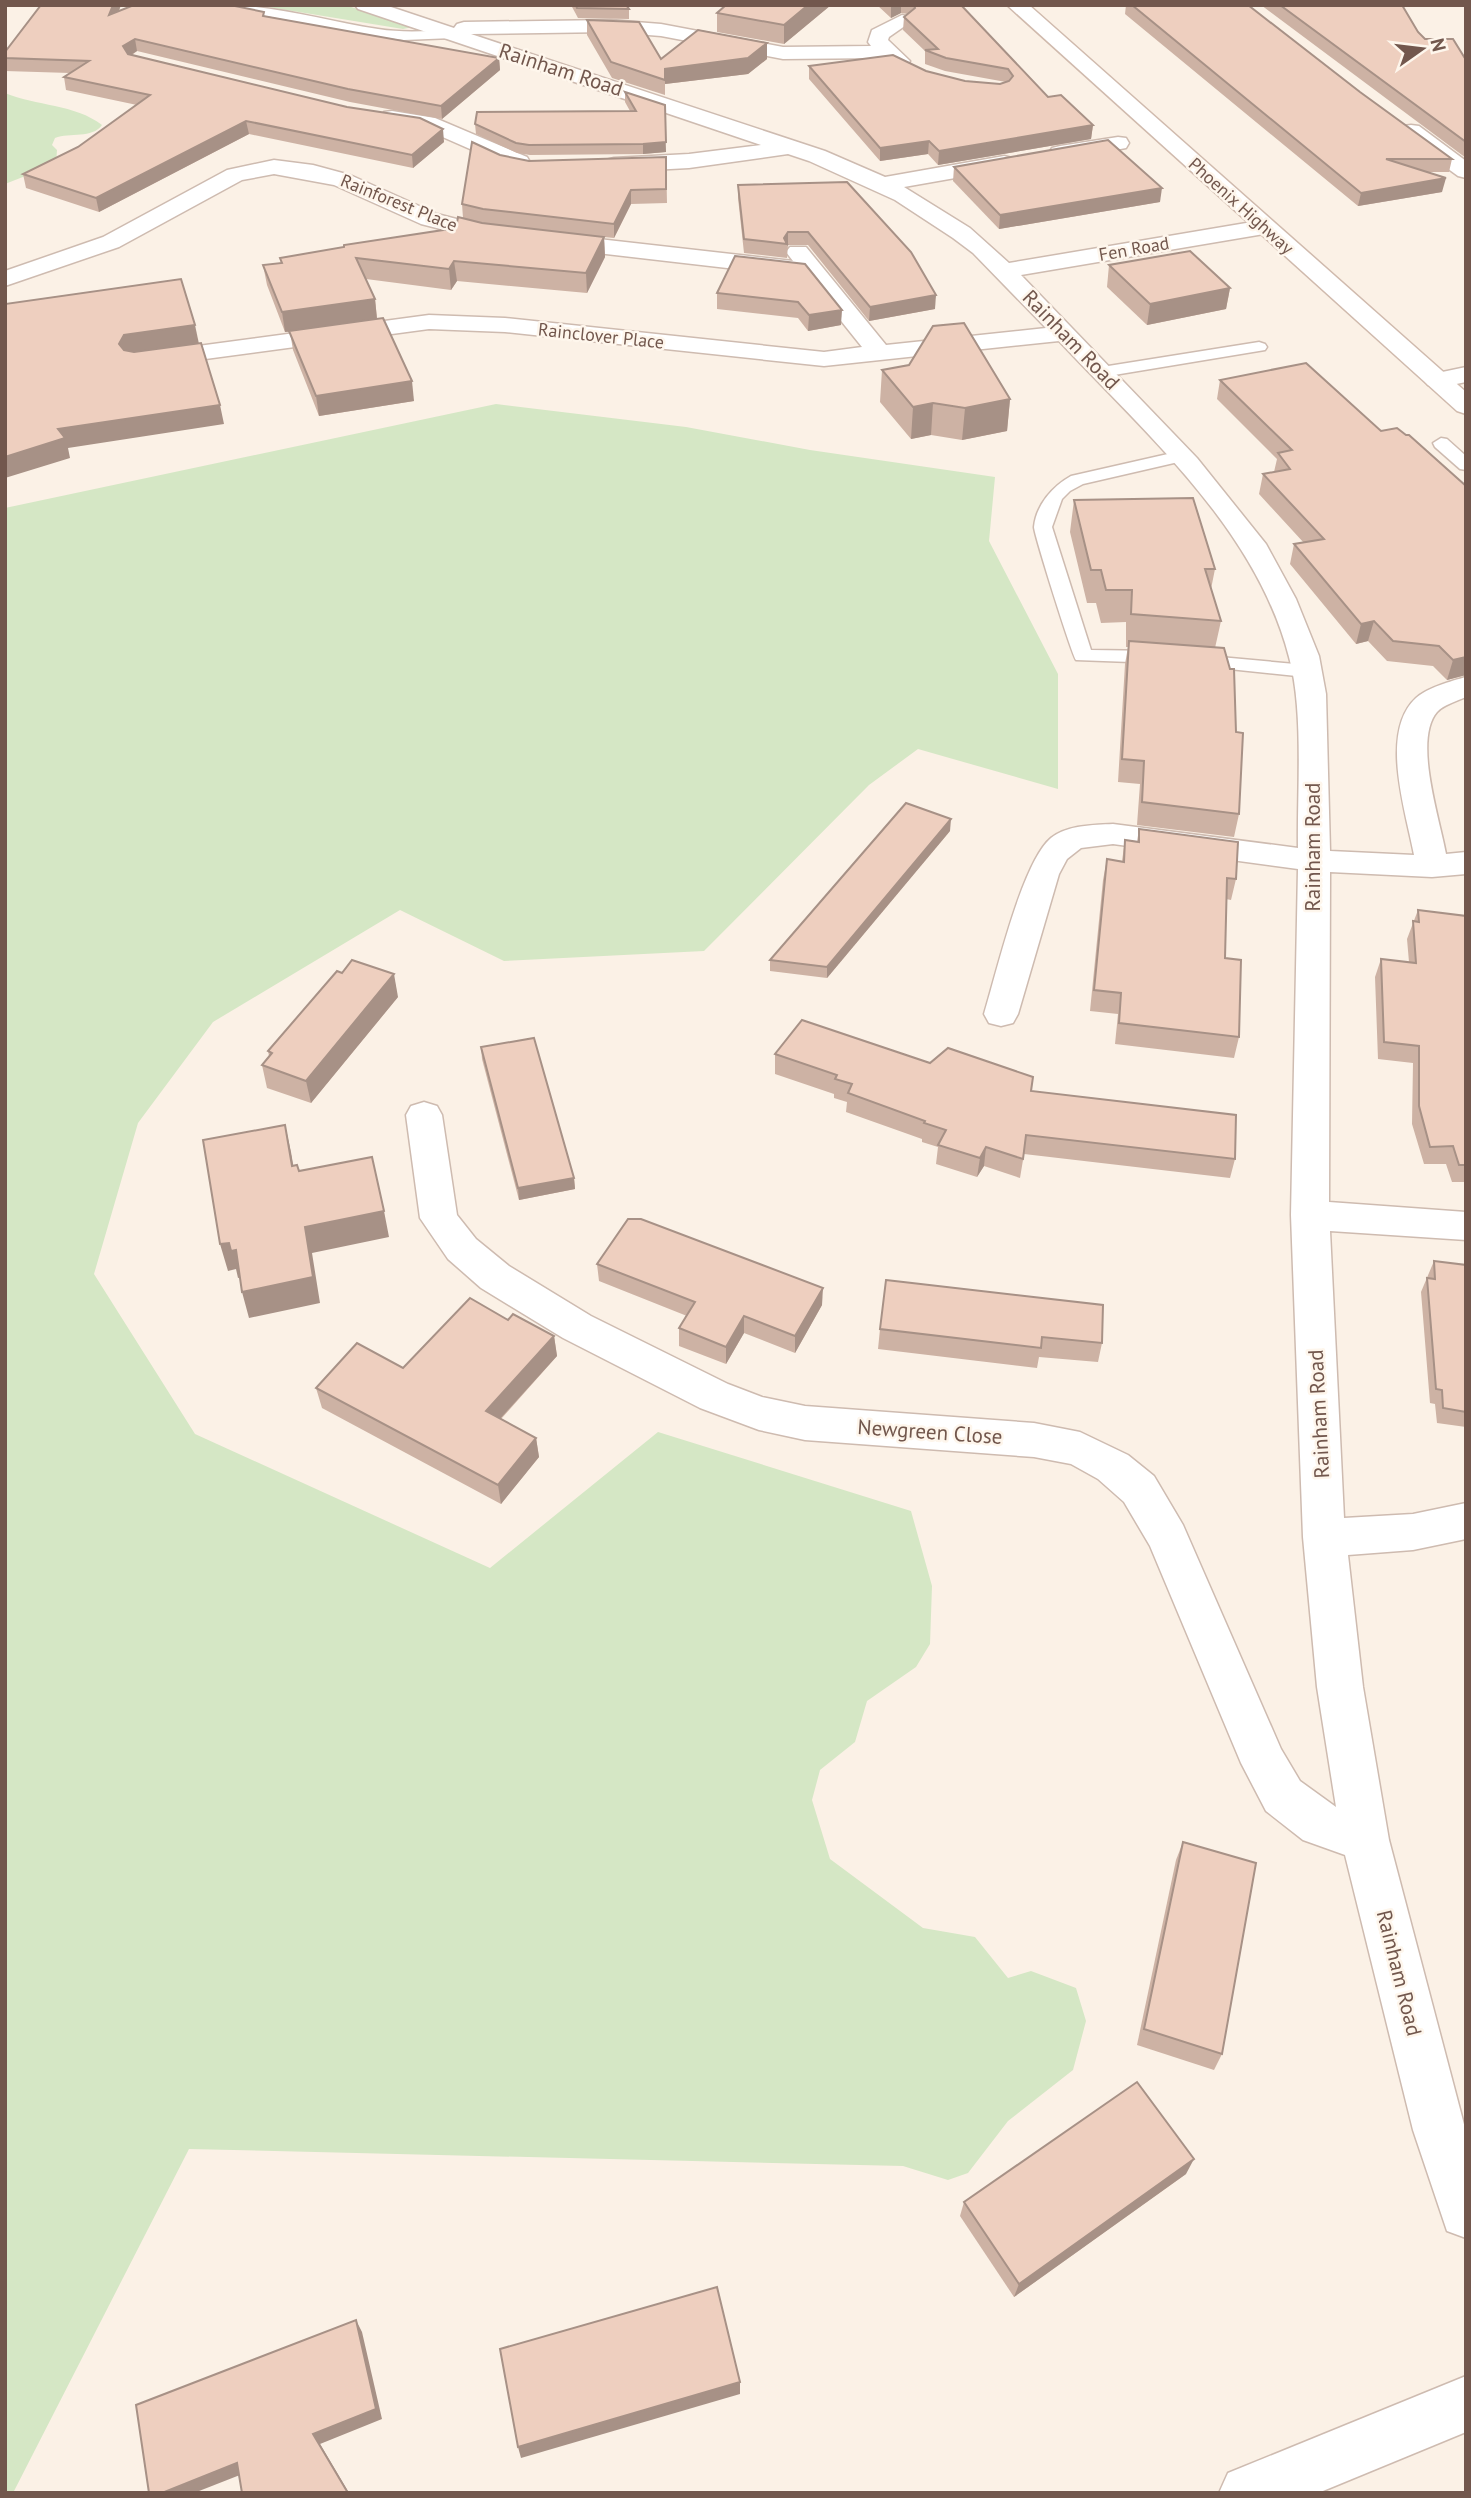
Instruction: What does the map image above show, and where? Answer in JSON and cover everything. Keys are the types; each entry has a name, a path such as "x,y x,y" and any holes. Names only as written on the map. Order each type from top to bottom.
{"street":[{"name":"Rainham Road","path":"365,5 793,147 885,184 949,222 1004,271 1181,456 1256,550 1282,599 1311,694 1314,861 1310,1215 1324,1537 1340,1687 1365,1840 1439,2130 1466,2212"},
{"name":"Phoenix Highway","path":"1017,5 1466,406"},
{"path":"902,21 878,34 878,42 887,52 919,73"},
{"path":"445,32 610,26 661,30 783,53 887,52"},
{"path":"369,114 426,124 510,161 541,165"},
{"path":"1399,123 1466,171"},
{"path":"885,184 1118,143"},
{"path":"591,165 689,161 793,147"},
{"name":"Rainforest Place","path":"5,279 111,242 235,175 274,167 313,172 342,180 429,219 471,231 815,271"},
{"name":"Fen Road","path":"1004,271 1264,227"},
{"path":"791,243 880,354"},
{"name":"Rainclover Place","path":"138,362 429,322 505,326 824,359 1065,333"},
{"path":"1437,380 1466,374"},
{"path":"1432,866 1410,745 1416,722 1427,704 1466,686"},
{"path":"1001,1014 1043,874 1051,856 1062,843 1086,835 1136,836 1314,861 1432,866 1466,863"},
{"name":"Newgreen Close","path":"424,1115 439,1218 462,1249 495,1278 577,1327 714,1396 759,1413 805,1423 1034,1440 1080,1448 1113,1467 1139,1489 1168,1538 1264,1763 1283,1796 1320,1824 1365,1840"},
{"path":"1310,1215 1466,1226"},
{"path":"1324,1537 1380,1537 1425,1532 1466,1521"},
{"path":"1248,2493 1466,2404"}],"lane":[{"path":"229,5 378,33 404,36 445,32"},
{"path":"1102,372 1259,347"},
{"path":"1441,443 1466,465"},
{"path":"1181,456 1098,473 1064,487 1054,498 1043,527 1083,656 1144,655 1306,671"}],"green space":[{"path":"256,5 345,5 413,27 403,29"},
{"path":"5,93 68,109 102,125 87,134 55,138 52,145 57,150 56,164 5,184"},
{"path":"496,404 686,427 810,450 995,477 989,541 1058,674 1058,789 918,749 869,785 704,951 504,961 400,910 213,1022 138,1123 94,1274 195,1434 490,1568 658,1432 911,1511 932,1586 930,1644 916,1667 867,1701 855,1742 820,1770 812,1800 830,1859 923,1928 975,1937 1008,1978 1031,1971 1076,1988 1086,2021 1073,2070 1008,2121 968,2173 948,2180 903,2166 189,2149 13,2493 5,2493 5,508"}],"building":[{"path":"41,5 113,5 109,15 134,5 230,5 264,12 263,16 499,58 441,106 348,89 135,39 123,46 128,54 347,107 420,118 443,129 412,155 246,121 96,198 23,174 78,147 150,95 64,77 89,61 5,58 5,52"},
{"path":"576,5 626,5 629,9 577,8"},
{"path":"726,5 808,5 784,25 717,13"},
{"path":"914,5 961,5 1048,97 1061,95 1093,125 939,151 929,141 880,148 809,66 893,55 926,71 965,81 1000,84 1009,81 1013,76 1008,69 946,58 925,50 938,49 904,17 915,8"},
{"path":"1132,5 1248,5 1452,159 1386,159 1446,178 1361,193"},
{"path":"1280,5 1402,5 1425,39 1453,39 1466,60 1466,142"},
{"path":"587,20 639,22 661,59 698,30 767,43 748,58 665,69 665,80 611,62"},
{"path":"625,92 665,105 666,142 529,145 516,143 475,124 477,112 636,111"},
{"path":"1108,140 1162,188 1000,215 954,167"},
{"path":"472,142 500,155 529,161 666,157 666,189 631,190 614,224 483,209 462,204"},
{"path":"847,182 911,252 936,295 870,307 808,232 788,232 784,238 787,244 744,239 738,185"},
{"path":"458,217 482,223 604,237 586,273 454,261 449,269 356,258 375,299 282,312 263,265 282,263 280,258 344,245 456,228"},
{"path":"1190,251 1230,288 1150,304 1109,265"},
{"path":"735,256 805,264 842,310 809,315 798,302 717,293"},
{"path":"181,279 195,325 124,335 119,344 124,350 134,352 201,343 220,405 58,429 65,438 5,457 5,304"},
{"path":"383,318 412,381 316,396 289,331"},
{"path":"964,323 1010,399 965,408 933,403 913,407 882,370 909,365 933,326"},
{"path":"1306,363 1381,431 1397,428 1409,435 1466,486 1466,657 1453,660 1439,646 1393,641 1374,621 1361,624 1294,544 1324,539 1263,474 1290,469 1278,453 1292,450 1220,380"},
{"path":"1193,498 1215,569 1205,569 1221,621 1131,614 1132,590 1106,590 1101,570 1091,570 1074,500"},
{"path":"1129,641 1224,648 1230,669 1234,669 1236,732 1243,733 1239,814 1142,802 1144,761 1122,759"},
{"path":"906,803 951,819 827,967 770,960"},
{"path":"1139,829 1238,842 1236,879 1227,878 1225,958 1241,960 1239,1037 1119,1023 1121,993 1094,990 1107,859 1124,862 1125,840 1139,842"},
{"path":"1418,910 1466,916 1466,1165 1459,1165 1453,1146 1430,1147 1419,1106 1419,1046 1384,1042 1381,959 1416,963 1413,921 1419,922"},
{"path":"352,960 394,974 306,1081 262,1065 272,1053 268,1051 337,971 342,973"},
{"path":"802,1020 930,1063 948,1048 1033,1077 1031,1091 1236,1115 1235,1159 1026,1135 1023,1159 986,1147 980,1158 938,1145 946,1130 848,1093 852,1084 835,1079 837,1075 775,1054"},
{"path":"534,1038 574,1178 518,1188 481,1047"},
{"path":"285,1125 292,1166 297,1165 299,1171 372,1157 384,1211 305,1227 313,1277 242,1292 236,1250 231,1251 229,1243 220,1244 203,1140"},
{"path":"628,1219 641,1219 823,1288 795,1336 744,1316 726,1347 679,1328 695,1302 597,1264"},
{"path":"1434,1261 1466,1265 1466,1412 1443,1408 1442,1390 1436,1389 1427,1278 1435,1279"},
{"path":"886,1280 1103,1305 1102,1343 1042,1337 1041,1348 880,1329"},
{"path":"470,1298 508,1320 513,1314 554,1336 486,1411 536,1438 498,1485 316,1388 357,1343 403,1368"},
{"path":"1183,1842 1256,1863 1222,2054 1144,2029"},
{"path":"1137,2082 1194,2159 1019,2284 964,2202"},
{"path":"717,2287 740,2382 518,2447 500,2349"},
{"path":"356,2320 376,2409 313,2434 348,2493 242,2493 237,2463 162,2493 149,2493 136,2405"}]}
